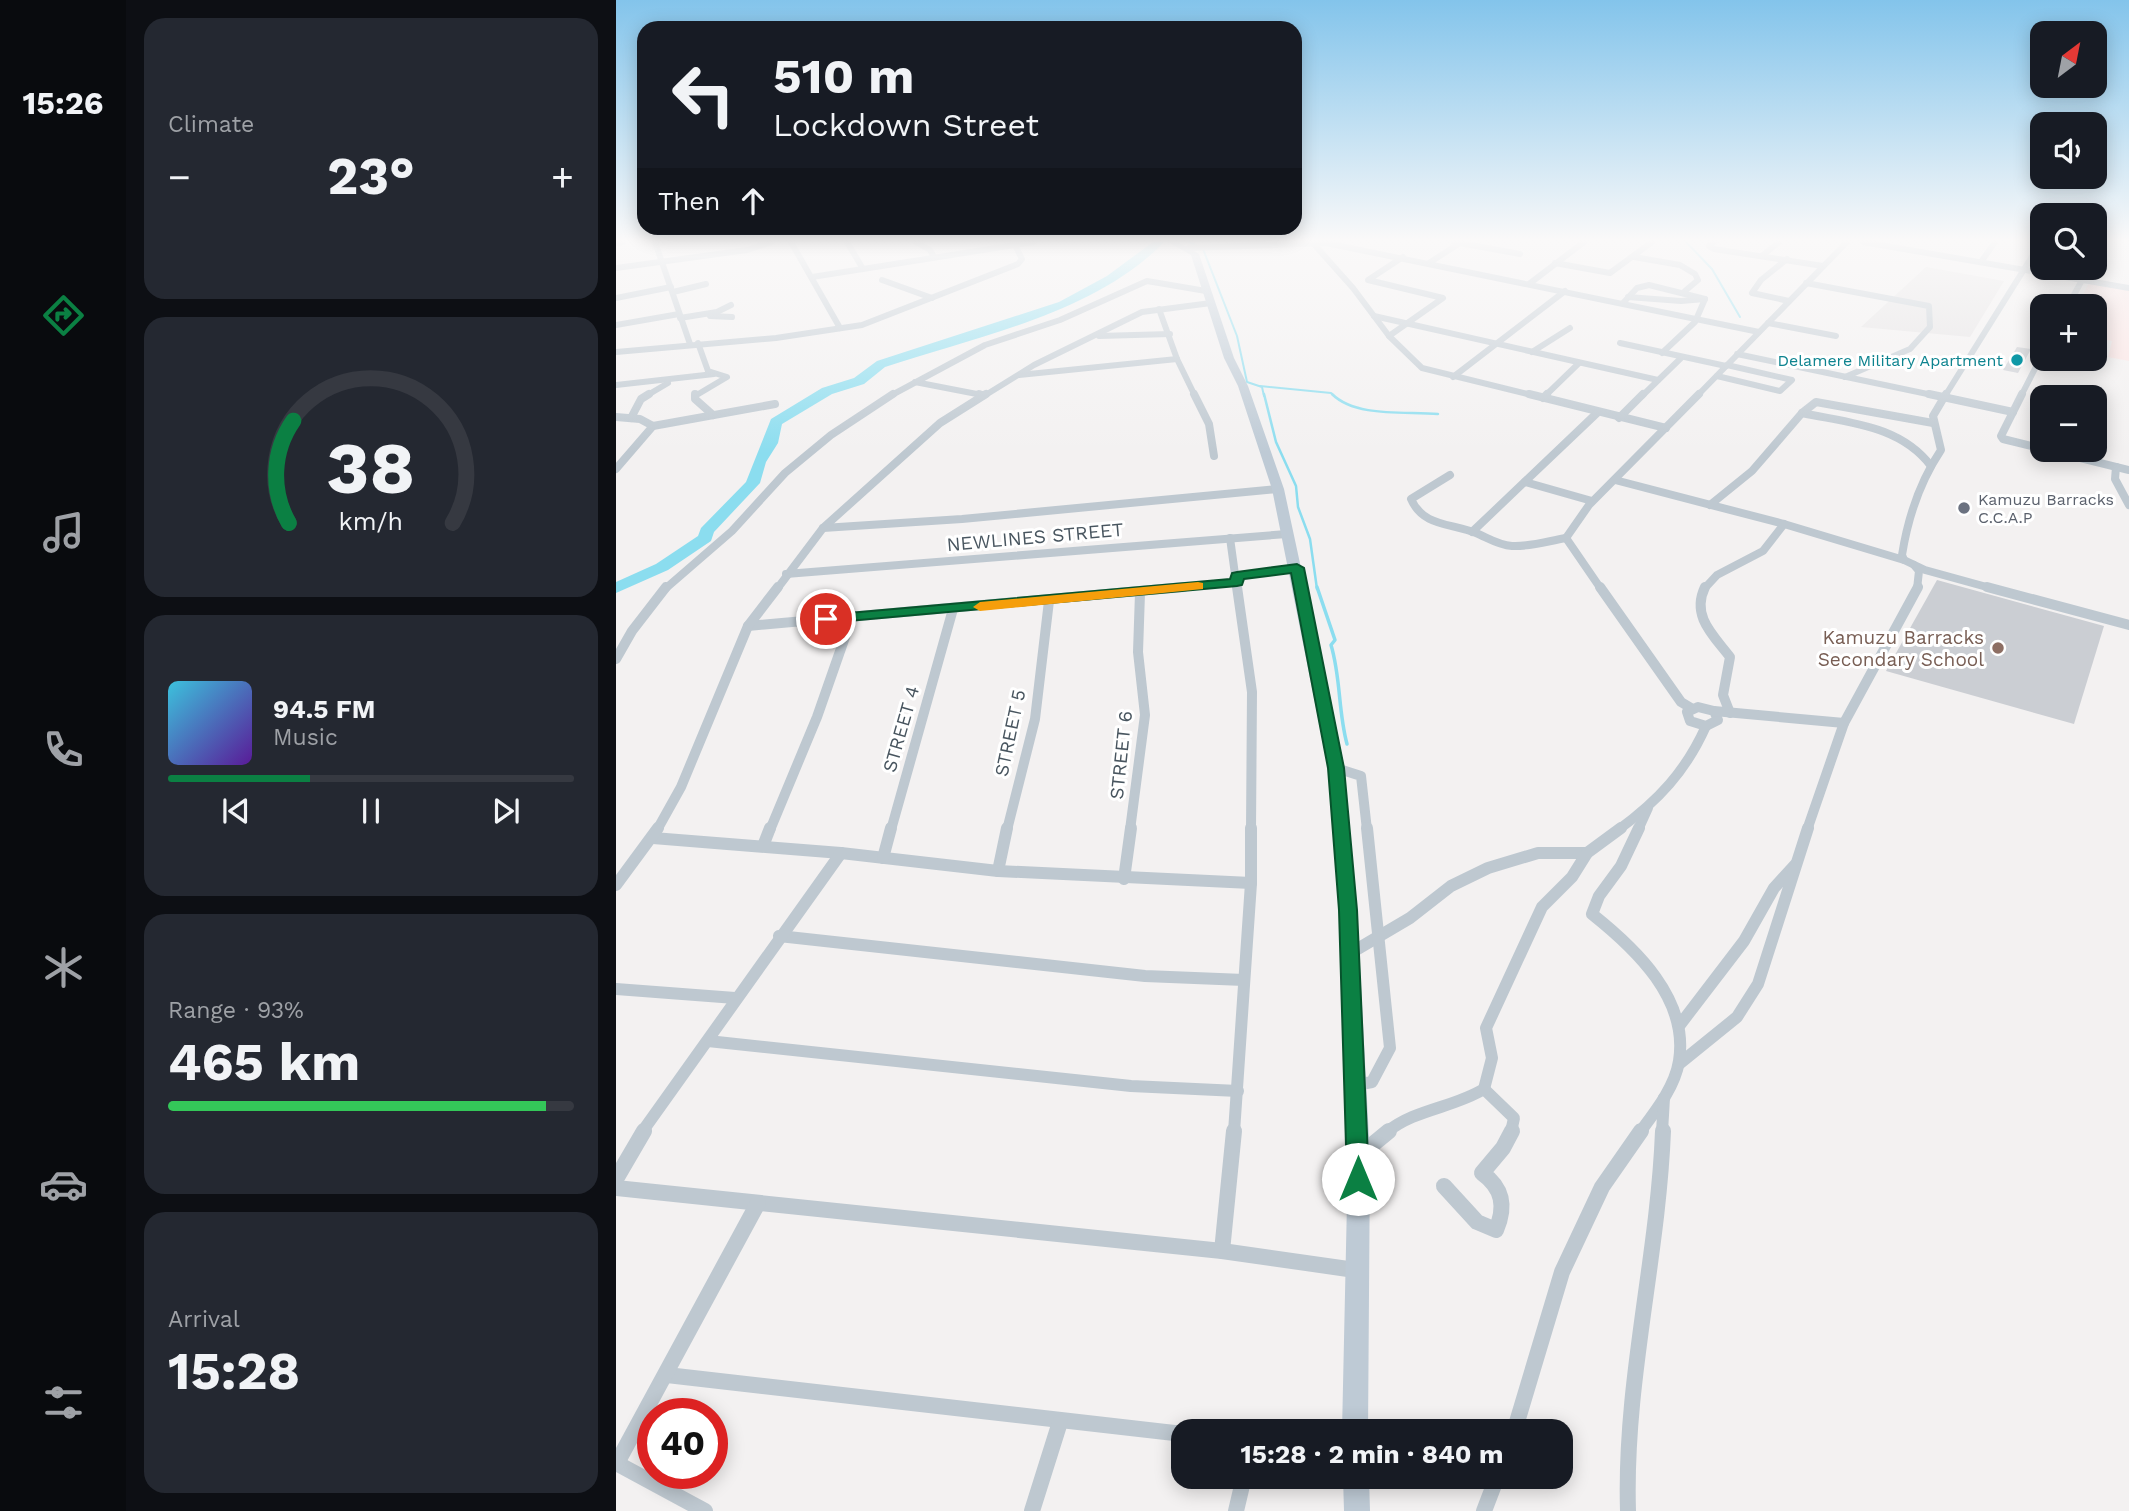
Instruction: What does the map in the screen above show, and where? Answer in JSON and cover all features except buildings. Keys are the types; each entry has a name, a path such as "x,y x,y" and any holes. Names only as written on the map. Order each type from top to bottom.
{"street":[{"path":"679,313 705,367 727,379 695,394 695,399 713,415"},
{"path":"701,314 706,313"},
{"path":"831,313 840,328"},
{"path":"616,352 776,338 872,322 896,313"},
{"path":"616,659 632,631 670,582 732,531 785,473 850,422 915,382 985,345 1077,313"},
{"path":"616,885 653,838 687,774 748,626 823,528 940,423 1016,375 1141,313"},
{"path":"1161,313 1177,359 1209,424 1214,456"},
{"path":"1213,313 1229,358 1243,386 1278,489 1297,568 1336,768 1359,1156 1355,1270 1355,1419"},
{"path":"1371,313 1389,336 1418,366 1597,413 1667,428"},
{"path":"1389,336 1423,313"},
{"path":"1453,377 1537,313"},
{"path":"1672,313 1759,332"},
{"path":"1662,353 1700,313"},
{"path":"1566,538 1575,520 1592,501 1667,428 1778,313"},
{"path":"1845,377 1852,371 1900,355 1913,347 1930,327 1929,313"},
{"path":"1518,1419 1558,1282 1608,1177 1664,1095 1679,1063 1745,1007 1758,984 1774,926 1799,860 1844,723 1920,583 1919,571 1909,563 1904,531 1931,466 1941,450 1933,416 1997,313"},
{"path":"616,325 701,314 732,317"},
{"path":"1374,316 1658,380"},
{"path":"1768,323 1836,336"},
{"path":"1532,352 1570,328"},
{"path":"1093,336 1170,334"},
{"path":"1620,343 1792,380 1780,391 1717,376"},
{"path":"1737,354 2013,412"},
{"path":"1619,418 1681,358"},
{"path":"1016,375 1177,359"},
{"path":"1543,398 1579,363"},
{"path":"2034,371 2001,436 2008,441 2129,470"},
{"path":"616,385 718,373"},
{"path":"631,418 641,399 675,379"},
{"path":"915,382 982,395"},
{"path":"1710,505 1752,471 1813,403 1823,401 1918,423 1933,423"},
{"path":"616,417 631,418 653,426 775,404"},
{"path":"1472,531 1597,413"},
{"path":"1802,414 1899,437 1918,449 1931,466"},
{"path":"616,469 653,426"},
{"path":"2116,467 2115,479 2129,505"},
{"path":"1450,475 1432,483 1410,502 1426,519 1472,531 1492,544 1524,546 1566,538"},
{"path":"1615,480 1784,524 1909,563 2129,625"},
{"path":"1525,482 1592,501"},
{"path":"823,528 962,519 1278,489"},
{"path":"1730,713 1723,695 1730,657 1700,617 1705,585 1724,569 1747,561 1769,547 1784,524"},
{"name":"NEWLINES STREET","path":"786,574 1287,534"},
{"path":"1222,1251 1238,1091 1251,883 1252,692 1230,538"},
{"path":"1566,538 1625,626 1681,702 1691,708 1702,707 1714,711 1844,723"},
{"path":"748,626 1140,593 1297,568"},
{"name":"STREET 6","path":"1124,879 1144,715 1138,652 1140,593"},
{"name":"STREET 5","path":"998,871 1018,778 1035,719 1049,601"},
{"name":"STREET 4","path":"883,858 953,609"},
{"path":"763,846 817,717 852,617"},
{"path":"1691,708 1687,712 1688,719 1706,726"},
{"path":"1359,1156 1402,1121 1465,1101 1484,1089 1493,1064 1494,1046 1486,1028 1542,907 1572,877 1587,853 1648,808 1692,758 1706,726 1718,720 1714,711"},
{"path":"1336,768 1361,776 1390,1048 1371,1082 1356,1084"},
{"path":"1648,808 1621,866 1599,896 1592,914 1656,973 1679,1026 1679,1063"},
{"path":"653,838 841,853 998,871 1251,883"},
{"path":"1349,954 1410,917 1456,882 1509,861 1559,850 1587,853"},
{"path":"616,1179 626,1156 653,1116 779,936 841,853"},
{"path":"1679,1026 1744,941 1774,888 1799,860"},
{"path":"779,936 1091,971 1244,980"},
{"path":"616,989 735,998"},
{"path":"708,1041 1131,1086 1238,1091"},
{"path":"1444,1186 1465,1213 1482,1226 1496,1230 1501,1220 1502,1195 1495,1180 1482,1173 1506,1148 1513,1136 1514,1118 1484,1089"},
{"path":"1628,1511 1625,1467 1640,1316 1658,1201 1664,1095"},
{"path":"616,1188 1222,1251 1355,1270"},
{"path":"705,1511 617,1463 667,1376 758,1203"},
{"path":"667,1376 1171,1433"},
{"path":"1032,1511 1060,1422"},
{"path":"1236,1511 1241,1489"},
{"path":"1356,1489 1357,1511"},
{"path":"1484,1511 1492,1489"}],"shaded area":[{"path":"1877,313 1985,313 1970,337 1861,327"},
{"path":"2107,313 2129,313 2129,361 2108,357 2112,341 2107,340"}],"waterway":[{"path":"616,588 662,567 706,538 706,531 753,483 759,462 771,443 776,422 827,391 859,381 881,364 1037,313"},
{"path":"1228,313 1237,336 1247,382 1262,387 1264,396"},
{"path":"1737,313 1740,317"},
{"path":"1260,386 1332,394"},
{"path":"1264,394 1276,442 1296,486 1298,507 1310,539 1317,589"},
{"path":"1332,394 1342,402 1368,410 1438,414"},
{"path":"1317,587 1335,640 1331,645 1347,744"}],"slow traffic":[{"path":"980,607 1198,586"}],"place":[{"name":"Delamere Military Apartment","path":"2017,360"},
{"name":"Kamuzu Barracks C.C.A.P","path":"1964,508"},
{"name":"Kamuzu Barracks Secondary School","path":"1998,648"}],"route":[{"path":"826,619 1140,593 1237,582 1237,576 1297,568 1336,768 1348,910 1358,1179"}]}
